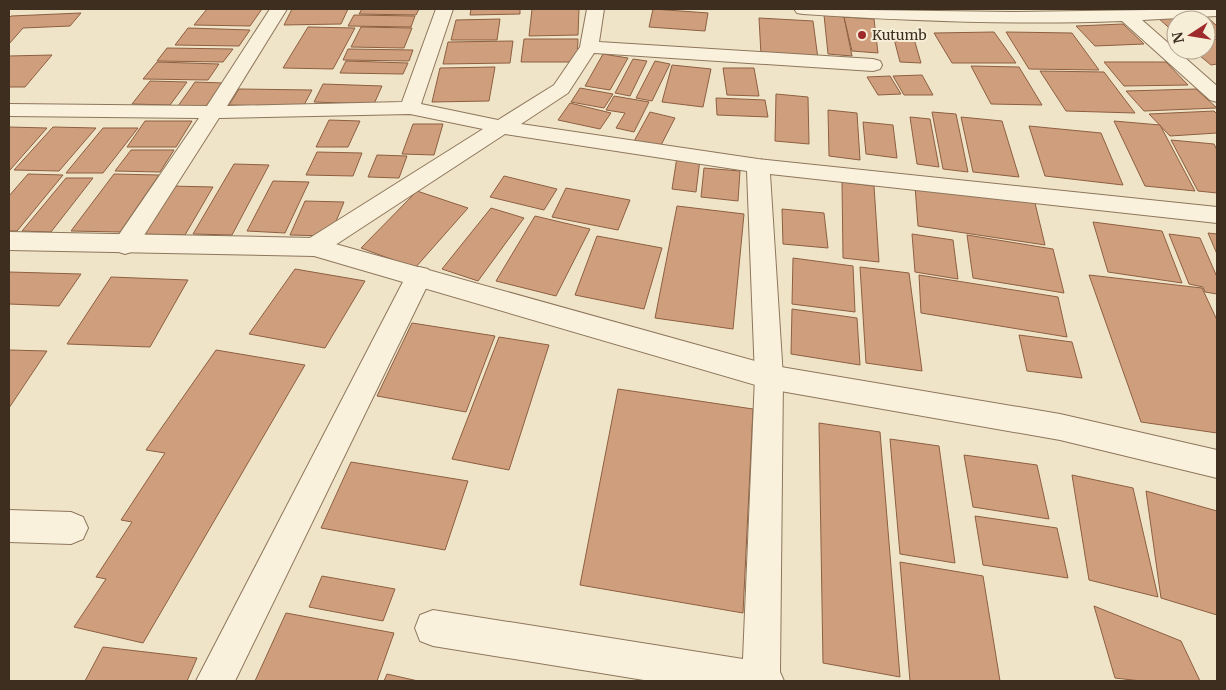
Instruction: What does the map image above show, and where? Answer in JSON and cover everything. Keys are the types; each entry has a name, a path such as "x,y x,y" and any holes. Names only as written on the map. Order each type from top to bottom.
{"street":[{"path":"125,245 278,9"},
{"path":"410,108 445,9"},
{"path":"314,247 561,89 589,47 596,9"},
{"path":"803,9 959,18 1217,11"},
{"path":"1123,13 1217,96"},
{"path":"589,47 873,65"},
{"path":"1194,75 1217,74"},
{"path":"9,110 213,112 410,108 501,127 758,166 1217,215"},
{"path":"433,628 763,681 769,377 758,166"},
{"path":"9,241 125,245 314,247 769,377 1060,427 1217,464"},
{"path":"215,681 419,276"},
{"path":"9,526 71,528"}],"building":[{"path":"207,9 262,9 250,26 194,25"},
{"path":"292,9 348,9 341,24 284,25"},
{"path":"362,9 419,9 416,15 359,14"},
{"path":"471,9 520,9 520,14 470,15"},
{"path":"532,9 579,9 578,35 529,36"},
{"path":"653,9 708,13 705,31 649,27"},
{"path":"81,13 70,26 23,28 9,44 9,18 11,16"},
{"path":"354,15 415,16 411,27 348,26"},
{"path":"824,15 844,17 852,56 828,54"},
{"name":"Kutumb","path":"844,17 874,19 878,53 852,51"},
{"path":"1157,17 1166,17 1166,25"},
{"path":"759,18 813,21 818,59 761,55"},
{"path":"500,19 497,40 451,40 456,20"},
{"path":"1123,24 1144,44 1095,46 1076,26"},
{"path":"308,27 355,28 333,69 283,68"},
{"path":"361,27 412,28 404,48 351,47"},
{"path":"188,28 250,30 239,46 175,45"},
{"path":"892,31 912,32 921,63 900,62"},
{"path":"994,32 1016,63 952,63 934,33"},
{"path":"1006,32 1072,33 1099,70 1029,69"},
{"path":"524,39 578,39 577,62 521,62"},
{"path":"1216,39 1217,64 1211,65 1205,60 1216,60"},
{"path":"513,41 510,63 443,64 448,42"},
{"path":"167,48 233,49 223,62 157,61"},
{"path":"348,49 413,50 409,61 343,60"},
{"path":"603,54 628,58 610,90 585,86"},
{"path":"52,55 25,87 9,87 9,56"},
{"path":"633,59 647,61 630,96 615,93"},
{"path":"346,61 408,63 403,74 340,73"},
{"path":"655,61 670,64 652,101 636,98"},
{"path":"157,62 219,64 208,80 143,79"},
{"path":"1104,62 1166,62 1188,85 1124,86"},
{"path":"672,65 711,69 703,107 662,102"},
{"path":"971,66 1019,67 1042,105 991,104"},
{"path":"495,67 489,101 432,102 440,68"},
{"path":"723,68 754,68 759,96 727,95"},
{"path":"1040,71 1104,72 1135,113 1066,111"},
{"path":"922,75 933,95 904,95 893,76"},
{"path":"890,76 901,94 878,95 867,77"},
{"path":"150,81 187,82 170,105 132,104"},
{"path":"195,82 223,83 206,106 178,106"},
{"path":"323,84 382,86 374,104 314,102"},
{"path":"580,88 613,94 604,108 571,102"},
{"path":"239,89 312,90 303,107 229,105"},
{"path":"1196,89 1217,108 1144,111 1126,91"},
{"path":"776,94 808,97 809,144 775,141"},
{"path":"614,96 649,102 634,132 616,128 625,113 606,110"},
{"path":"716,98 765,100 768,117 717,115"},
{"path":"570,103 611,113 600,129 558,120"},
{"path":"828,110 857,113 860,160 829,156"},
{"path":"1214,111 1217,114 1217,133 1170,136 1149,114"},
{"path":"650,112 675,118 659,149 633,143"},
{"path":"932,112 956,114 968,172 943,169"},
{"path":"910,117 930,119 939,167 917,164"},
{"path":"961,117 1002,121 1019,177 973,172"},
{"path":"329,120 360,121 348,147 316,147"},
{"path":"145,121 192,121 176,147 127,147"},
{"path":"1114,121 1160,125 1195,191 1145,186"},
{"path":"863,122 893,125 897,158 866,154"},
{"path":"413,124 443,124 434,155 402,154"},
{"path":"1029,126 1101,133 1123,185 1045,176"},
{"path":"9,127 47,128 10,170 9,170"},
{"path":"53,127 96,128 59,171 14,170"},
{"path":"103,128 138,128 103,173 66,173"},
{"path":"1171,140 1214,144 1217,150 1217,193 1198,191"},
{"path":"131,150 174,150 160,172 115,171"},
{"path":"317,152 362,153 353,176 306,175"},
{"path":"377,155 407,156 399,178 368,177"},
{"path":"677,157 700,159 696,192 672,189"},
{"path":"234,164 269,165 232,235 193,234"},
{"path":"704,168 740,171 738,201 701,197"},
{"path":"28,174 63,175 17,231 9,231 9,196"},
{"path":"114,174 159,175 120,232 71,231"},
{"path":"504,176 557,189 544,210 490,197"},
{"path":"66,178 93,178 51,232 22,231"},
{"path":"273,181 309,182 285,233 247,231"},
{"path":"842,182 874,186 879,262 843,258"},
{"path":"170,186 213,187 185,235 139,234"},
{"path":"915,186 1035,203 1045,245 918,226"},
{"path":"566,188 630,200 618,230 552,217"},
{"path":"417,191 468,208 415,268 361,248"},
{"path":"305,201 344,202 330,236 290,235"},
{"path":"677,206 744,214 733,329 655,318"},
{"path":"491,208 524,218 478,281 442,269"},
{"path":"782,209 824,213 828,248 783,244"},
{"path":"535,216 590,229 556,296 496,281"},
{"path":"1093,222 1162,231 1182,283 1108,272"},
{"path":"1208,233 1217,234 1217,254"},
{"path":"912,234 953,240 958,279 915,272"},
{"path":"1169,234 1200,238 1217,277 1217,294 1205,292 1203,287 1189,284"},
{"path":"967,235 1053,249 1064,293 973,278"},
{"path":"597,236 662,248 644,309 575,295"},
{"path":"793,258 853,266 855,312 792,304"},
{"path":"860,267 909,273 922,371 866,363"},
{"path":"295,269 365,281 325,348 249,334"},
{"path":"9,272 81,274 59,306 9,304"},
{"path":"919,275 1058,297 1067,337 921,313"},
{"path":"1089,275 1202,288 1217,320 1217,433 1141,422"},
{"path":"111,277 188,280 150,347 67,344"},
{"path":"792,309 857,318 860,365 791,354"},
{"path":"412,323 495,336 466,412 377,396"},
{"path":"1019,335 1072,342 1082,378 1027,371"},
{"path":"499,337 549,345 509,470 452,459"},
{"path":"9,350 47,351 9,408"},
{"path":"216,350 305,365 143,643 74,627 106,579 96,577 132,522 121,520 165,453 146,450"},
{"path":"618,389 753,409 743,613 580,585"},
{"path":"819,423 880,432 900,677 823,663"},
{"path":"890,439 939,446 955,563 900,554"},
{"path":"964,455 1037,465 1049,519 973,507"},
{"path":"351,462 468,481 445,550 321,528"},
{"path":"1072,475 1133,488 1158,597 1089,580"},
{"path":"1146,491 1217,511 1217,615 1161,598"},
{"path":"975,516 1057,528 1068,578 983,565"},
{"path":"900,562 983,576 1000,681 910,681"},
{"path":"322,576 395,589 383,621 309,607"},
{"path":"1094,606 1181,641 1200,681 1141,681 1115,678"},
{"path":"286,613 394,633 377,681 255,681"},
{"path":"103,647 197,658 187,681 85,681"},
{"path":"387,674 418,681 384,681"}],"place":[{"name":"Kutumb","path":"862,35"}]}
